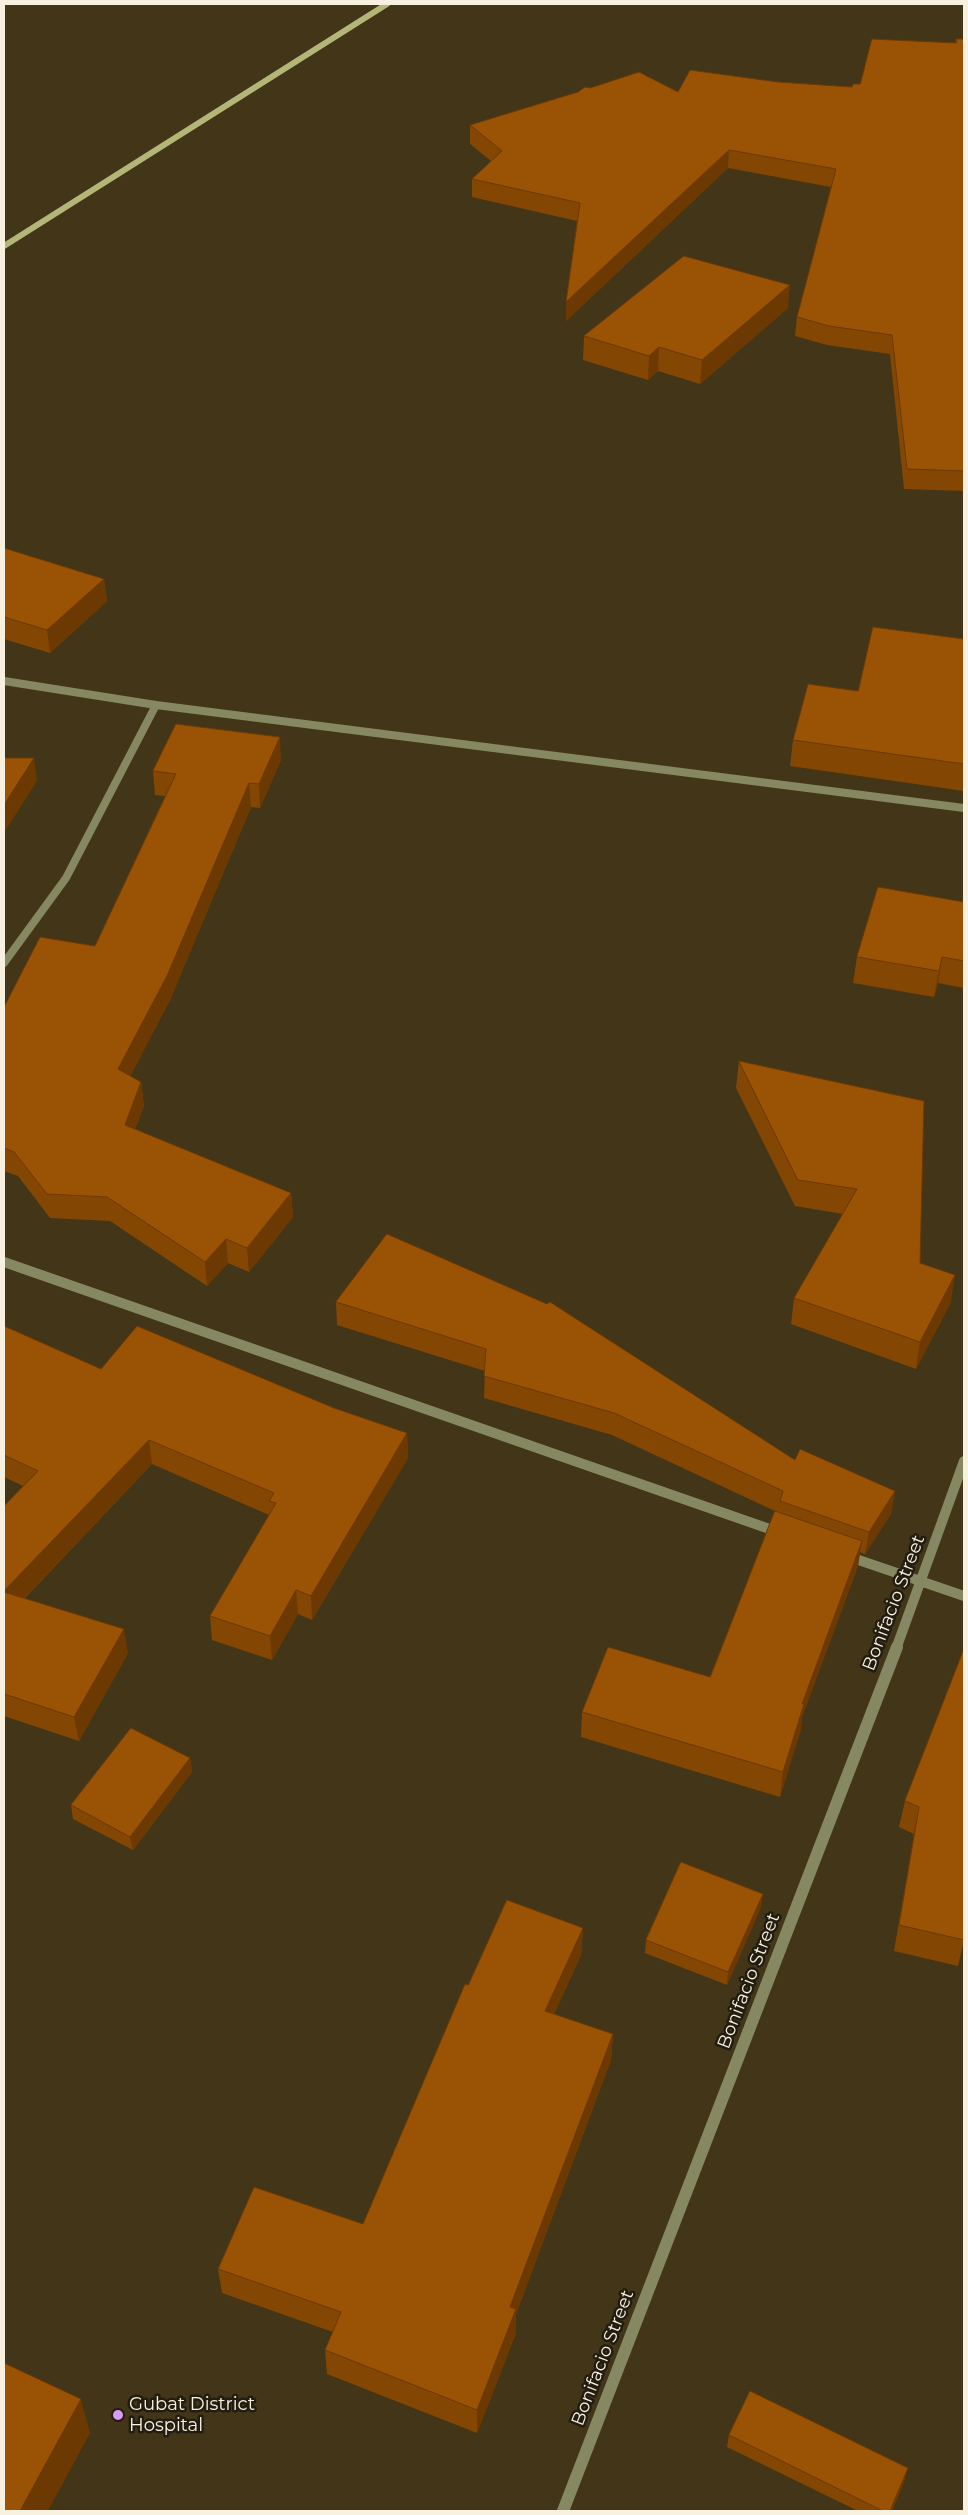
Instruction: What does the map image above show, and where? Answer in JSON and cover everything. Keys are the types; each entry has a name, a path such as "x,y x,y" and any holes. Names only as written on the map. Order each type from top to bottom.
{"street":[{"path":"4,246 387,4"},
{"path":"4,681 156,705 964,808"},
{"path":"4,963 66,878 156,705"},
{"path":"4,1262 791,1536"},
{"name":"Bonifacio Street","path":"563,2511 922,1582 964,1462"},
{"path":"838,1552 964,1596"}],"building":[{"path":"872,39 957,43 956,39 964,39 964,471 907,469 892,335 829,326 797,317 836,169 729,150 566,302 580,203 472,179 502,151 470,125 578,92 585,87 590,88 639,72 678,92 690,70 778,82 852,87 853,84 860,84"},
{"path":"684,256 790,285 702,360 659,347 649,356 584,336"},
{"path":"4,548 104,579 47,630 4,617"},
{"path":"873,627 964,639 964,764 793,740 808,684 858,691"},
{"path":"176,724 280,737 259,784 249,783 167,976 118,1069 141,1082 125,1125 291,1193 247,1248 226,1239 205,1262 107,1197 47,1194 14,1152 4,1148 4,1007 40,937 95,946 176,774 153,771"},
{"path":"4,758 34,758 4,805"},
{"path":"878,887 964,902 964,961 942,957 939,971 857,957"},
{"path":"739,1061 924,1101 920,1263 955,1275 920,1342 794,1298 857,1189 798,1180"},
{"path":"387,1234 547,1304 550,1302 795,1460 800,1449 895,1491 869,1532 780,1501 783,1491 614,1413 484,1376 486,1349 336,1302"},
{"path":"4,1326 101,1369 137,1326 334,1408 407,1433 311,1596 296,1590 270,1636 210,1616 276,1503 269,1501 274,1493 149,1440 4,1591 4,1506 38,1471 4,1455"},
{"path":"775,1511 862,1541 802,1704 804,1704 783,1772 582,1712 608,1647 710,1677"},
{"path":"4,1592 124,1629 74,1717 4,1694"},
{"path":"964,1649 964,1940 899,1925 919,1807 905,1801"},
{"path":"131,1728 190,1758 130,1837 71,1805"},
{"path":"681,1862 763,1894 728,1972 646,1940"},
{"path":"507,1900 583,1928 545,2011 613,2034 510,2307 516,2309 477,2410 325,2350 341,2312 218,2269 254,2187 363,2224 465,1984 468,1985"},
{"path":"4,2363 81,2399 20,2511 4,2511"},
{"path":"750,2391 908,2468 890,2511 883,2511 729,2435"}],"place":[{"name":"Gubat District Hospital","path":"118,2415"}]}
